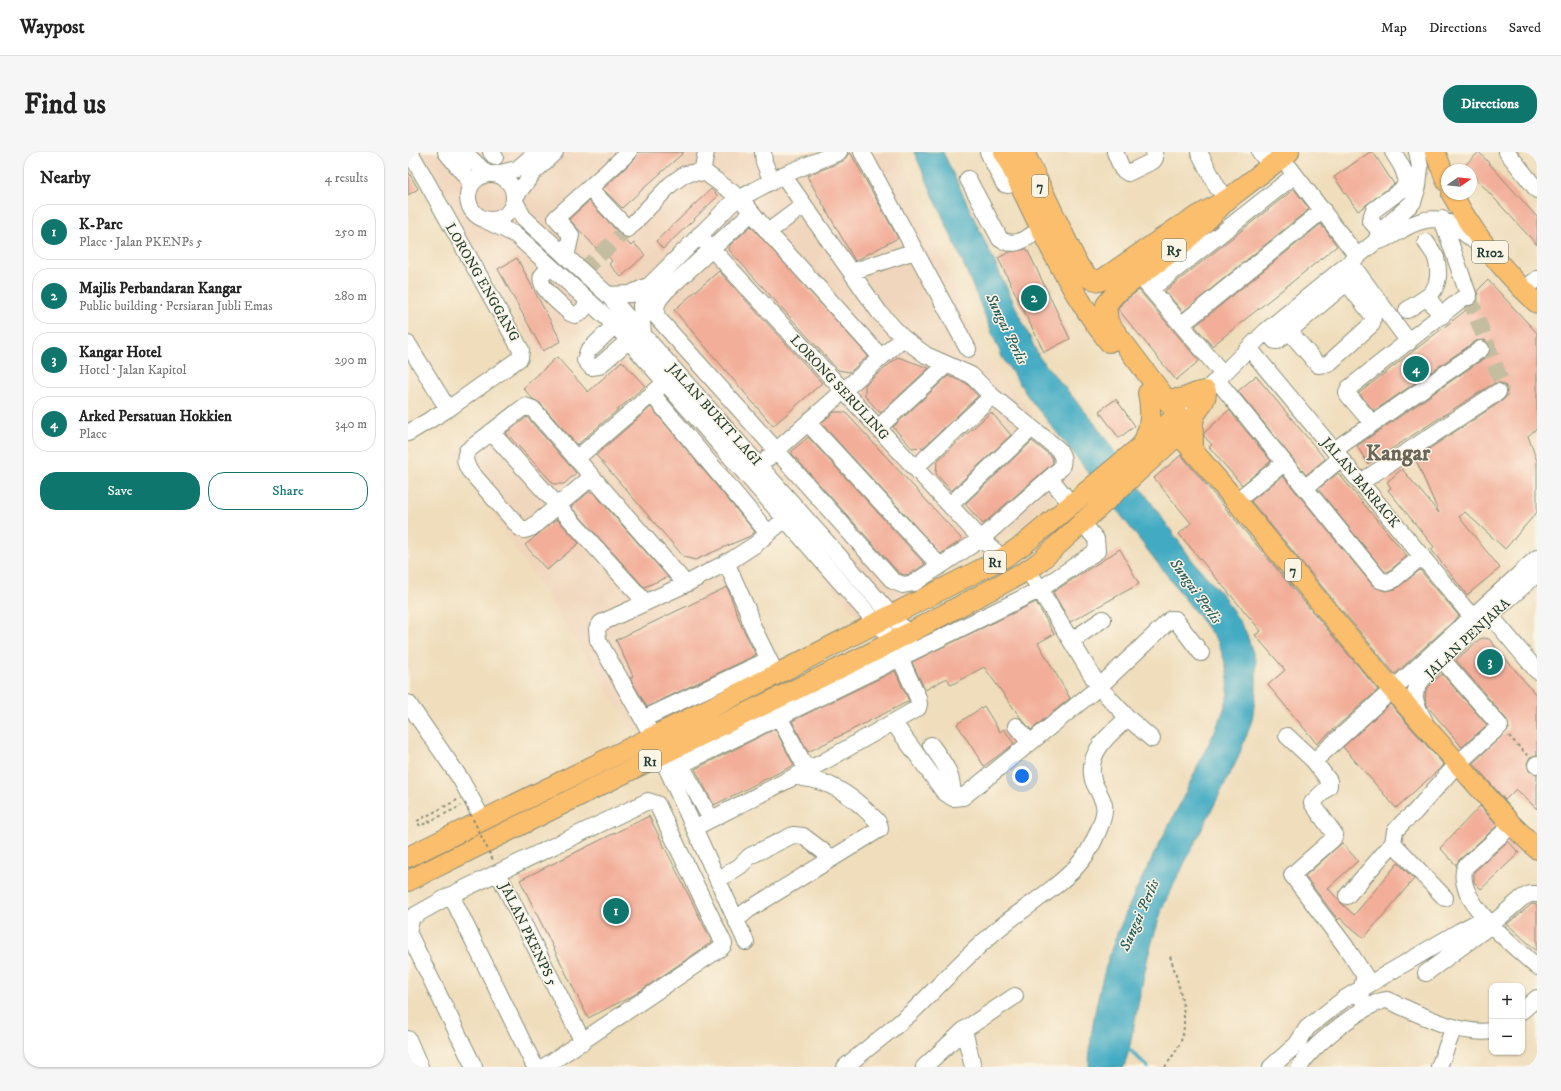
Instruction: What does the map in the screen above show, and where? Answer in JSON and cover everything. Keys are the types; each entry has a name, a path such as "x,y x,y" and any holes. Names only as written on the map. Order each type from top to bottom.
{"main road":[{"name":"7","path":"1004,152 1018,180 1088,278 1097,280 1106,290"},
{"name":"7","path":"1024,152 1049,225 1077,295 1095,324 1156,395 1193,451 1236,500 1392,689 1512,825 1534,846"},
{"path":"1435,152 1441,167"},
{"name":"R5","path":"1106,290 1145,282 1228,199 1276,157"},
{"name":"R5","path":"1156,395 1108,322 1106,290 1180,226 1228,199"},
{"name":"R102","path":"1455,200 1464,216 1493,256 1533,291"},
{"path":"1077,295 1106,290"},
{"path":"1095,324 1095,315 1106,290"},
{"path":"1139,456 1148,435 1151,421 1151,407 1156,395 1177,400 1186,398 1215,382"},
{"path":"1193,451 1193,422 1198,409 1215,382"},
{"name":"R1","path":"408,881 670,764 782,709 900,644 1028,570 1081,521 1093,498 1175,424"},
{"name":"R1","path":"408,856 653,737 773,667 884,619 1003,558 1023,545 1070,504 1093,498"}],"street":[{"name":"LORONG ENGGANG","path":"408,433 448,408 520,358 521,350 410,152"},
{"path":"446,152 472,184"},
{"path":"464,152 492,174 509,182 515,199"},
{"path":"537,152 517,169 478,178 472,184 468,198 473,212 485,220 492,221 507,215 532,172 555,152"},
{"path":"566,257 571,235 556,218 628,152"},
{"path":"702,173 706,152"},
{"path":"751,213 666,290 657,302 655,308 657,317 893,580 903,585 914,583 981,539 1061,468 1064,462 1062,455 1058,449 1031,429 992,396 971,374 946,365 926,355 903,338 879,312 804,205 778,179 764,162 763,152"},
{"path":"615,325 588,351 584,360 591,367 599,366 636,338 641,306 650,285 727,207 740,198 778,179 838,152"},
{"path":"862,152 968,349"},
{"path":"988,152 1004,184 1008,185 1018,180"},
{"path":"1116,152 1122,169 1128,173 1154,161 1154,152"},
{"path":"1199,152 1217,187 1228,199"},
{"path":"1393,152 1404,170 1406,183 1404,188 1374,210 1370,220 1377,237 1383,240 1418,220 1429,218 1442,219 1460,230 1493,256"},
{"path":"1266,331 1274,341 1277,341 1290,332 1353,268 1377,237 1413,202 1418,186 1420,167 1418,152"},
{"path":"1506,152 1537,190"},
{"path":"1276,157 1295,175 1323,210 1353,268 1374,320 1372,324 1328,364 1318,365 1290,332"},
{"path":"589,188 628,228 671,184 685,174 696,172 707,174 740,198 751,213 881,357"},
{"path":"1295,175 1145,282 1181,325 1215,382 1305,488 1380,580 1384,582 1393,580 1422,556"},
{"path":"968,179 1000,239 1007,243 1017,244 1049,225"},
{"name":"JALAN BUKIT LAGI","path":"515,199 523,217 608,295 666,382 785,518 884,619"},
{"path":"768,232 804,205"},
{"path":"1181,325 1323,210"},
{"path":"1372,423 1347,392 1468,296 1442,219"},
{"name":"JALAN BUKIT LAGI","path":"485,220 516,234 615,325 636,338 760,466 798,508 884,619 900,644 920,704 918,708 892,722"},
{"name":"LORONG SERULING","path":"699,235 981,539 1003,558"},
{"path":"1407,310 1434,293 1437,283 1438,273 1436,258 1426,242"},
{"path":"851,272 915,251"},
{"path":"551,266 542,275 541,281 544,289 570,313 575,315 580,313 590,302"},
{"path":"1175,424 1266,331 1353,268"},
{"path":"1353,268 1409,342"},
{"path":"608,295 630,294 650,285"},
{"path":"1428,297 1442,316"},
{"path":"760,466 903,338"},
{"path":"408,344 443,401"},
{"name":"JALAN BARRACK","path":"1249,348 1472,617"},
{"path":"1305,488 1337,454 1372,423 1481,349"},
{"path":"878,428 946,365"},
{"path":"576,459 666,382"},
{"path":"1361,482 1498,392"},
{"path":"652,394 768,533"},
{"path":"915,468 992,396"},
{"path":"592,477 531,528 525,530 520,528 468,470 465,463 467,451 525,406 529,406 592,477 686,584"},
{"path":"808,423 940,566"},
{"path":"950,505 1031,429"},
{"path":"491,432 645,602"},
{"path":"1236,500 1284,463"},
{"path":"1050,478 1070,504"},
{"path":"653,737 598,640 597,629 605,620 686,584 756,544 798,508"},
{"path":"900,644 1039,590 1097,551 1096,540 1081,521"},
{"name":"JALAN PENJARA","path":"1314,761 1537,558"},
{"path":"643,719 773,667 726,562"},
{"path":"1028,570 1099,687 1128,718 1152,739"},
{"name":"JALAN PENJARA","path":"1430,732 1416,703 1415,693 1419,684 1425,676 1490,615 1537,574"},
{"path":"1490,615 1534,662"},
{"path":"1071,641 1104,619"},
{"path":"694,828 803,773 892,722 944,792 953,798 964,797 1099,687 1171,620 1174,619 1202,653"},
{"path":"1347,896 1394,843 1395,831 1414,813 1457,764 1500,726 1447,665"},
{"path":"408,703 460,778 483,820"},
{"path":"722,940 741,930 748,910 880,828 880,825 855,799 840,790 811,779 802,778 803,773 782,709"},
{"path":"845,1067 911,1012 997,930 1067,876 1083,860 1104,817 1105,806 1094,782 1091,770 1095,754 1106,740 1128,718"},
{"path":"1016,726 1030,743"},
{"path":"1287,736 1314,761 1329,781 1329,786 1312,803 1335,835 1333,839 1292,875 1346,947 1365,976 1360,994 1366,1008"},
{"path":"931,745 946,765 951,776 953,798"},
{"path":"670,764 711,819"},
{"path":"670,764 694,828 741,930"},
{"path":"496,866 648,801 654,802 657,804 722,940 722,947 544,1067"},
{"path":"1512,825 1465,867 1463,874 1464,885 1487,920 1537,967"},
{"path":"718,880 740,866 750,856 793,835 803,836 832,858"},
{"path":"1394,843 1445,898"},
{"name":"JALAN PKENPS 5","path":"474,1067 408,932 409,922 415,914 451,895 496,866 583,1042"},
{"path":"1271,1067 1297,1044 1307,1028 1363,987 1487,920 1522,898 1530,894 1537,894"},
{"path":"451,895 535,1067"},
{"path":"1426,973 1487,920"},
{"path":"924,1067 964,1030 1015,996"},
{"path":"1525,1008 1537,998"},
{"path":"1300,1067 1303,1059 1335,1030 1366,1008 1379,1001 1387,1000 1454,1027 1489,1032"},
{"path":"1439,1067 1454,1027"},
{"path":"964,1030 973,1067"},
{"path":"408,1039 420,1067"}],"path":[{"path":"1500,726 1537,765"},
{"path":"459,799 417,821 420,826 465,803 496,866"},
{"path":"1165,1067 1182,1038 1184,1015 1180,985 1170,956"}],"shaded area":[{"path":"416,152 900,152 981,351 1080,473 1021,526 861,620 786,534 729,580 775,665 635,732 454,454 526,399 575,452 653,386 598,323 543,362"}],"water":[{"name":"Sungai Perlis","path":"914,152 943,152 1039,357 1093,421 1192,560 1224,597 1246,632 1256,662 1256,693 1252,720 1238,758 1163,906 1148,956 1129,1050 1124,1067 1089,1067 1092,1031 1099,992 1116,936 1131,901 1187,789 1223,711 1228,692 1226,667 1218,642 1074,454 1029,398 1002,357 961,258"}],"building":[{"path":"638,152 684,152 622,208 603,189 635,159"},
{"path":"850,152 898,238 855,261 807,176 843,161"},
{"path":"1370,152 1373,152 1394,184 1358,211 1334,177"},
{"path":"1479,152 1537,217 1537,245 1477,180 1477,164 1466,164"},
{"path":"408,171 418,189 408,195"},
{"path":"711,189 718,196 663,249 656,241"},
{"path":"1294,189 1309,209 1183,312 1165,291"},
{"path":"589,201 631,246 634,243 645,255 621,277 609,264 612,261 599,246 596,248 569,219"},
{"path":"1321,224 1337,246 1212,346 1195,326"},
{"path":"751,226 868,356 850,372 838,370 729,250 730,245"},
{"path":"1027,249 1070,339 1044,352 998,258 1010,252"},
{"path":"517,258 561,341 543,351 498,269"},
{"path":"719,271 822,383 773,426 674,310"},
{"path":"1488,280 1537,333 1537,428 1528,436 1537,461 1537,512 1505,549 1465,512 1459,517 1500,568 1467,595 1431,549 1434,547 1388,490 1391,488 1387,482 1402,469 1439,513 1415,458 1502,401 1507,396 1506,386 1502,383 1494,383 1368,464 1357,446 1486,357 1490,353 1489,344 1485,340 1476,341 1374,411 1359,393 1465,311 1468,306 1476,303 1478,298 1477,291"},
{"path":"1139,290 1199,361 1176,380 1118,309 1123,302"},
{"path":"557,357 588,392 622,361 645,386 577,445 540,403 533,399 523,388"},
{"path":"898,357 929,368 880,413 865,396 865,385"},
{"path":"948,376 966,383 978,396 924,447 912,448 893,427"},
{"path":"1256,376 1325,459 1306,475 1238,391"},
{"path":"1116,399 1135,426 1119,438 1099,411"},
{"path":"651,407 755,532 750,536 695,560 684,557 596,455"},
{"path":"1229,410 1271,461 1242,485 1209,447 1212,445 1204,436 1204,433"},
{"path":"834,412 845,412 961,538 960,541 941,554 821,423"},
{"path":"991,412 1011,435 951,491 936,474 937,461"},
{"path":"527,417 576,473 564,484 554,484 506,433"},
{"path":"808,437 925,564 910,574 904,575 899,573 792,454 792,451"},
{"path":"1032,441 1052,457 1053,463 983,524 965,504"},
{"path":"1181,455 1378,690 1317,744 1268,685 1285,670 1255,635 1261,631 1179,534 1191,523 1154,478"},
{"path":"1338,473 1407,556 1388,572 1385,572 1318,489"},
{"path":"1283,476 1373,586 1385,591 1396,589 1420,570 1459,616 1395,674 1251,501"},
{"path":"589,492 593,492 668,577 644,587 571,507"},
{"path":"557,519 579,543 547,570 525,545"},
{"path":"1120,549 1139,584 1070,622 1053,592"},
{"path":"727,587 742,627 756,655 647,707 630,678 633,676 616,640"},
{"path":"1036,602 1054,634 1038,643 1070,698 1031,730 984,667 951,685 947,678 925,690 912,662"},
{"path":"1480,639 1489,639 1537,696 1537,755 1530,757 1527,763 1529,771 1537,774 1537,809 1516,789 1505,800 1473,763 1509,729 1507,720 1456,660"},
{"path":"895,671 909,701 808,752 792,721"},
{"path":"1442,674 1487,725 1462,747 1428,707 1425,699 1426,691 1430,685"},
{"path":"1390,704 1444,765 1396,808 1343,747"},
{"path":"984,706 1000,732 1004,729 1014,744 984,766 957,724"},
{"path":"775,729 794,765 714,805 695,769"},
{"path":"1480,806 1497,826 1459,860 1456,865 1440,848"},
{"path":"649,816 712,942 634,995 588,1018 520,880"},
{"path":"1508,841 1519,853 1481,889 1474,882 1474,872"},
{"path":"1342,843 1358,861 1328,888 1354,915 1398,863 1414,879 1364,938 1340,918 1338,920 1305,876"},
{"path":"1532,904 1537,905 1537,951 1507,924"}],"waterway":[{"path":"1127,1047 1148,1067"}],"tunnel":[{"path":"582,271 628,229"},
{"path":"1469,297 1501,381 1501,388 1498,392"}],"place":[{"name":"Majlis Perbandaran Kangar","path":"1034,298"},
{"name":"Arked Persatuan Hokkien","path":"1416,369"},
{"name":"Kangar Hotel","path":"1490,662"},
{"name":"K-Parc","path":"616,911"}],"district":[{"name":"Kangar","path":"1398,452"}]}
